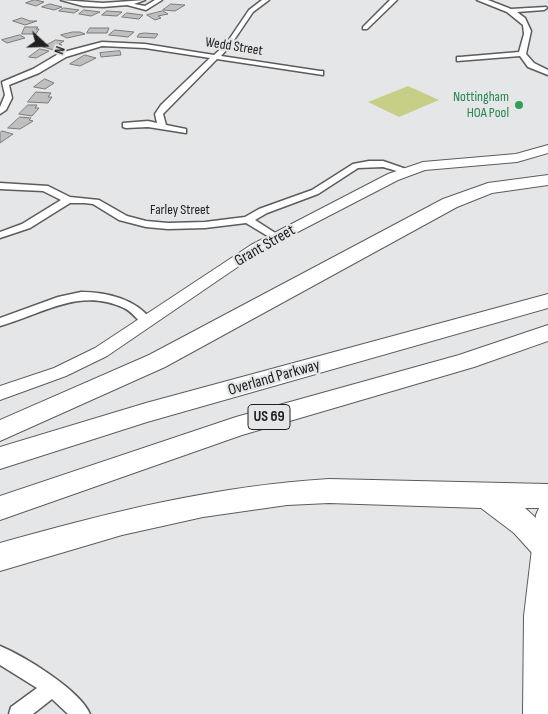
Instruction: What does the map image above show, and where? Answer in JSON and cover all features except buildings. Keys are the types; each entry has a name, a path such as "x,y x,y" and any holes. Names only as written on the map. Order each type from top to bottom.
{"highway":[{"path":"0,431 157,361 450,204 488,188 548,180"},
{"name":"Overland Parkway","path":"0,458 146,413 291,374 392,343 541,302"},
{"name":"US 69","path":"0,508 236,427 466,361 544,334"},
{"path":"0,557 133,519 203,504 267,495 329,491 548,496"},
{"path":"487,496 524,524 544,545"}],"main road":[{"path":"538,714 538,616 548,515"}],"street":[{"path":"64,0 91,5 128,4 146,8 159,0"},
{"path":"128,4 142,0"},
{"path":"162,126 159,114 164,106 235,37 251,11 266,0"},
{"path":"365,28 394,0"},
{"path":"480,0 510,11 524,21 528,31 522,54"},
{"path":"510,11 544,8"},
{"name":"Wedd Street","path":"2,84 36,72 64,55 92,44 145,46 320,74"},
{"path":"460,59 522,54"},
{"path":"522,54 531,65 548,73"},
{"path":"0,112 9,96 9,92 2,84"},
{"path":"126,124 162,126 183,131"},
{"name":"Grant Street","path":"0,393 60,372 113,344 256,248 407,171 439,163 517,158 548,149"},
{"name":"Farley Street","path":"0,186 48,188 58,191 68,200 96,202 124,218 156,226 196,226 248,220 263,211 315,192 356,166 382,164 407,171"},
{"path":"0,235 26,226 68,200"},
{"path":"248,220 276,238"},
{"path":"0,322 62,300 81,296 96,296 130,306 146,321"},
{"path":"0,655 54,687 81,714"},
{"path":"18,714 54,687"}],"green space":[{"path":"408,86 439,100 399,117 368,102"}],"place":[{"name":"Nottingham HOA Pool","path":"519,105"}]}
